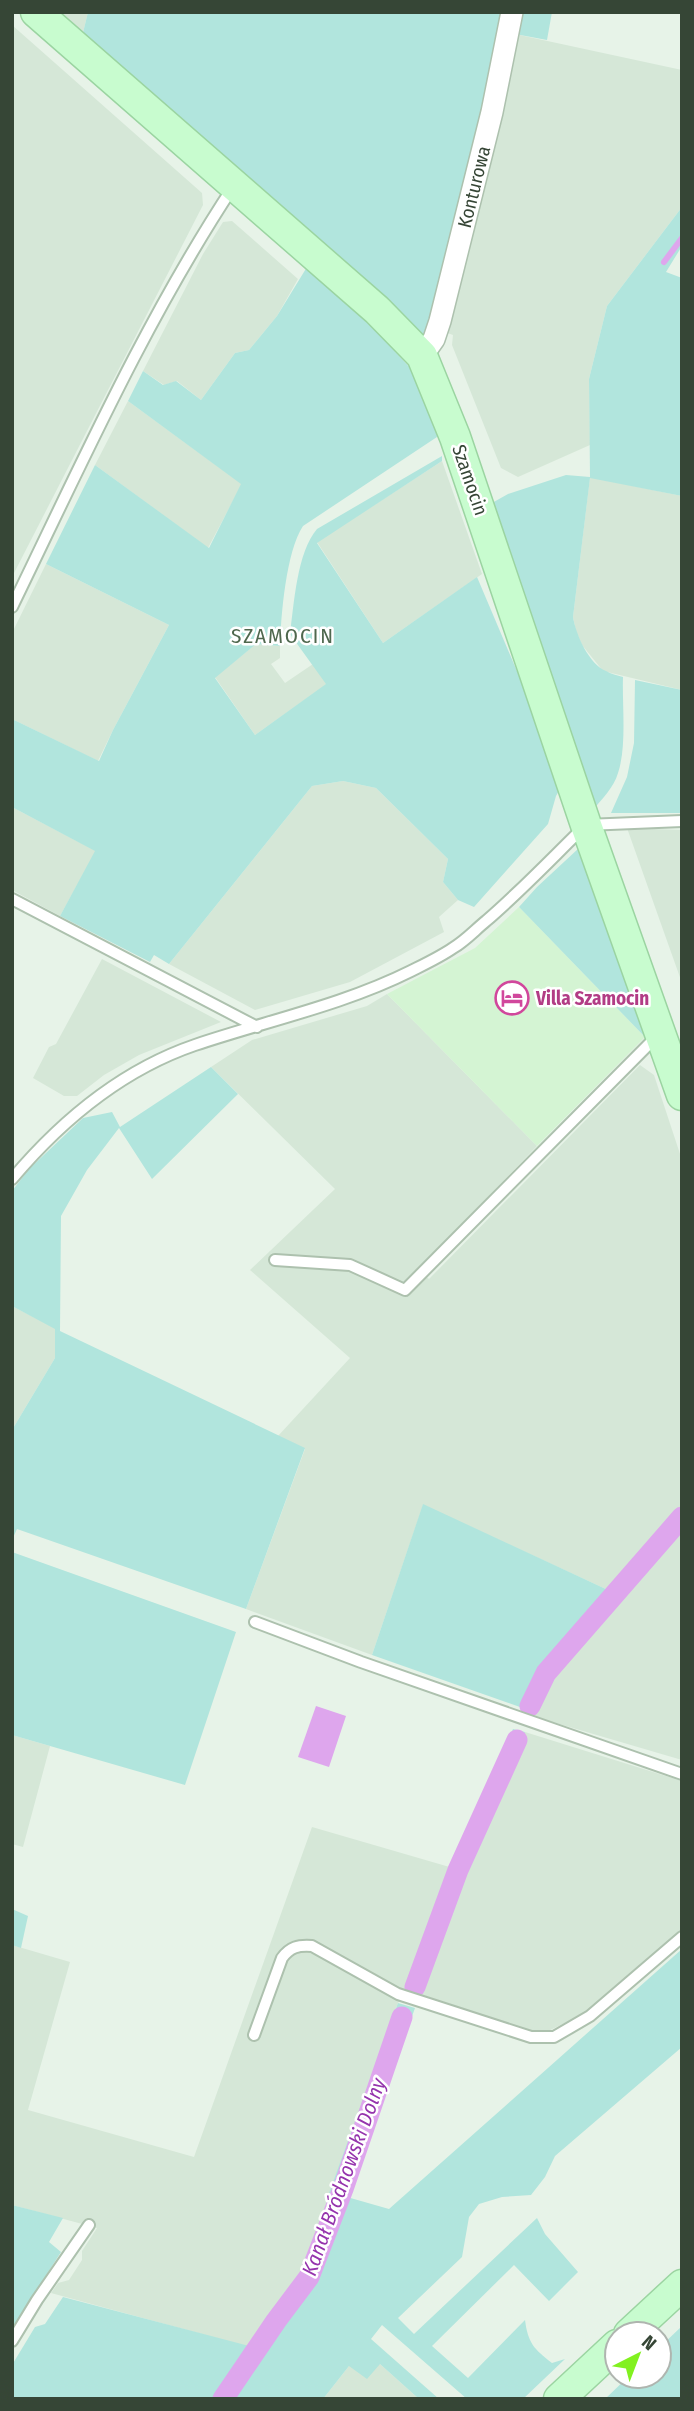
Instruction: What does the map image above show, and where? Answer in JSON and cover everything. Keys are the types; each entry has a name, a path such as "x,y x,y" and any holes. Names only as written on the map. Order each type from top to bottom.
{"street":[{"name":"Szamocin","path":"36,12 377,310 422,356 476,495 586,825 682,1095"},
{"name":"Konturowa","path":"422,356 434,339 440,321 492,112 512,12"},
{"path":"644,2320 682,2285"},
{"path":"559,2399 603,2358"}],"lane":[{"path":"12,607 119,387 209,223 234,185"},
{"path":"12,1179 45,1141 78,1112 134,1073 192,1046 358,993 409,972 454,947 507,902 586,825 682,821"},
{"path":"12,899 257,1027"},
{"path":"275,1260 350,1265 405,1290 660,1033"},
{"path":"255,1622 360,1662 682,1774"},
{"path":"254,2035 282,1958 288,1950 299,1945 312,1946 398,1994 531,2037 554,2037 590,2016 682,1937"},
{"path":"12,2341 89,2225"}],"shaded area":[{"path":"53,12 88,12 81,41"},
{"path":"88,12 506,12 427,337 415,339 81,41"},
{"path":"519,12 552,12 547,40 515,34"},
{"path":"12,25 202,193 203,205 12,577"},
{"path":"515,34 682,70 682,207 607,306 589,379 590,445 518,477 501,468 452,345 453,335 442,331"},
{"path":"682,207 682,246 666,272 682,278 682,496 590,478 573,617 580,640 594,662 608,672 623,677 624,725 621,762 616,778 593,810 492,503 508,494 566,475 590,477 589,379 607,306"},
{"path":"232,221 298,279 277,316 249,350 235,353 201,400 177,381 164,385 143,371 203,254 223,222"},
{"path":"307,267 375,330 415,373 443,433 303,526 292,551 283,601 280,646 256,644 215,678 255,735 326,684 290,634 301,564 310,539 317,529 442,456 442,461 317,543 383,643 477,577 564,782 556,796 548,824 474,907 458,900 443,882 448,859 376,788 343,781 312,786 169,964 154,955 150,962 60,916 95,851 12,807 12,719 99,761 169,625 46,564 95,465 209,548 241,484 128,401 143,371 163,385 176,381 201,400 235,353 249,350 277,316"},
{"path":"128,401 242,484 208,548 95,465"},
{"path":"442,461 482,574 383,643 317,542"},
{"path":"590,477 682,496 682,690 603,671 582,645 573,617"},
{"path":"46,564 169,625 98,761 12,719 12,633"},
{"path":"256,644 280,646 280,658 271,664 285,683 313,664 327,684 255,735 215,677"},
{"path":"635,680 682,690 682,813 611,813 627,777 634,743"},
{"path":"343,781 376,788 448,859 443,882 458,900 439,917 444,932 350,982 255,1010 169,964 312,786"},
{"path":"12,807 96,851 60,916 12,890"},
{"path":"627,828 682,830 682,983 666,938"},
{"path":"579,848 645,1037 519,907"},
{"path":"519,907 645,1037 537,1146 387,994 475,948"},
{"path":"102,959 221,1022 139,1055 104,1075 77,1096 64,1096 33,1078 49,1047 56,1044"},
{"path":"387,994 537,1146 418,1269 429,1279 640,1065 654,1075 682,1160 682,1509 610,1591 423,1505 372,1655 246,1609 305,1449 278,1436 350,1358 250,1270 335,1189 211,1067 252,1040 367,1006"},
{"path":"211,1067 238,1094 152,1179 119,1128 87,1170 61,1216 60,1331 305,1448 246,1609 17,1529 12,1540 12,1430 55,1358 55,1329 12,1306 12,1191 29,1169 83,1118 112,1112 120,1127"},
{"path":"12,1306 55,1328 55,1358 12,1430"},
{"path":"423,1504 610,1591 682,1509 682,1527 551,1675 534,1712 372,1655"},
{"path":"682,1527 682,1760 532,1716 551,1675"},
{"path":"12,1552 236,1632 185,1785 12,1735"},
{"path":"316,1706 346,1716 329,1767 298,1757"},
{"path":"513,1729 525,1732 463,1872 420,1994 407,1991 453,1868"},
{"path":"525,1732 682,1781 682,1931 582,2015 548,2031 529,2030 420,1994 463,1872"},
{"path":"12,1735 50,1746 23,1847 12,1844"},
{"path":"312,1827 453,1868 407,1991 398,2003 330,2192 335,2194 314,2252 300,2279 253,2348 51,2293 58,2283 69,2280 82,2260 82,2251 97,2228 12,2205 12,1945 70,1962 28,2110 194,2157"},
{"path":"12,1909 28,1916 21,1948 12,1945"},
{"path":"682,1949 682,2047 555,2156 545,2177 531,2195 502,2197 479,2204 469,2217 462,2257 398,2318 414,2334 537,2218 545,2234 578,2272 549,2301 514,2265 432,2346 468,2378 525,2320 530,2340 541,2354 552,2363 565,2359 523,2399 467,2399 382,2325 371,2339 439,2399 419,2399 380,2364 367,2379 349,2366 323,2399 12,2399 12,2365 35,2327 45,2324 63,2297 253,2347 300,2279 314,2253 335,2195 329,2193 398,2003 415,2008 347,2197 389,2209"},
{"path":"12,2205 63,2218 49,2242 61,2252 12,2329"},
{"path":"682,2326 682,2399 605,2399 614,2390 673,2390 673,2335"},
{"path":"380,2364 419,2399 323,2399 349,2366"}],"waterway":[{"path":"664,262 682,238"},
{"name":"Kanał Bródnowski Dolny","path":"530,1706 546,1673 682,1517"},
{"name":"Kanał Bródnowski Dolny","path":"415,1987 458,1870 517,1740"},
{"name":"Kanał Bródnowski Dolny","path":"223,2399 309,2277 343,2189 402,2017"}],"place":[{"name":"Villa Szamocin","path":"512,998"}],"district":[{"name":"SZAMOCIN","path":"283,636"}]}
